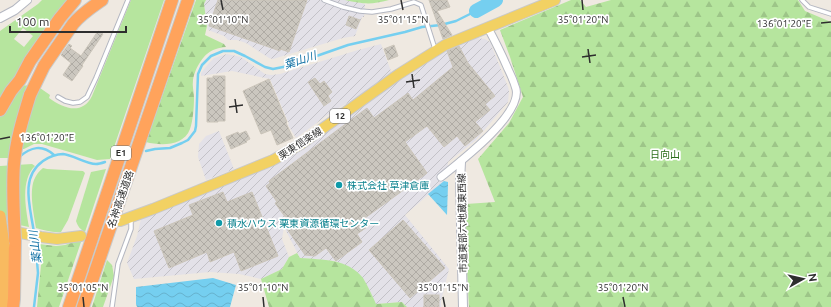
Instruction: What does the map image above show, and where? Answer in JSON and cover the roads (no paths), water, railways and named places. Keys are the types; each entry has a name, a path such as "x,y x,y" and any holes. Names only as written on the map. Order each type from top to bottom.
{"highway":[{"path":"0,110 11,91 36,65 67,20 75,0"},
{"path":"3,307 14,163 20,127 33,90 44,66 77,18 102,0"},
{"name":"名神高速道路","path":"69,307 172,0"},
{"name":"名神高速道路","path":"83,307 188,0"},
{"path":"0,216 9,243 14,307"}],"main road":[{"name":"栗東信楽線","path":"120,222 273,160 301,144 399,74 445,45 555,0"},
{"path":"0,230 57,239 82,236"}],"street":[{"path":"0,18 15,10 27,0"},
{"path":"441,177 486,141 506,116 516,98 516,90 511,76 488,28"},
{"name":"市道東部六地蔵東西線","path":"461,162 460,181 463,307"}],"lane":[{"path":"58,97 65,102 73,104 80,102 87,97 128,0"},
{"path":"324,0 343,7 372,12 391,9 414,2 421,5 436,51"},
{"path":"802,0 809,7 831,14"},
{"path":"112,307 118,264 131,230 131,217"}],"water":[{"path":"444,181 448,182 447,215 428,194"},
{"path":"213,278 236,285 230,307 137,307 136,287"}],"waterway":[{"name":"葉山川","path":"476,11 496,0"},
{"name":"葉山川","path":"146,151 170,148 188,140 195,131 198,74 202,65 211,56 223,51 234,51 265,67 273,69 288,66 348,45 422,27 441,25 456,21 476,11"},
{"path":"19,157 36,148 45,149 54,155"},
{"name":"葉山川","path":"34,233 28,194 31,176 36,168 48,158 60,154 92,164 105,162"},
{"name":"葉山川","path":"34,307 38,273 35,238"}],"place":[{"name":"株式会社 草津倉庫","path":"339,185"},
{"name":"積水ハウス 栗東資源循環センター","path":"219,223"}],"park label":[{"name":"日向山","path":"665,154"}]}
